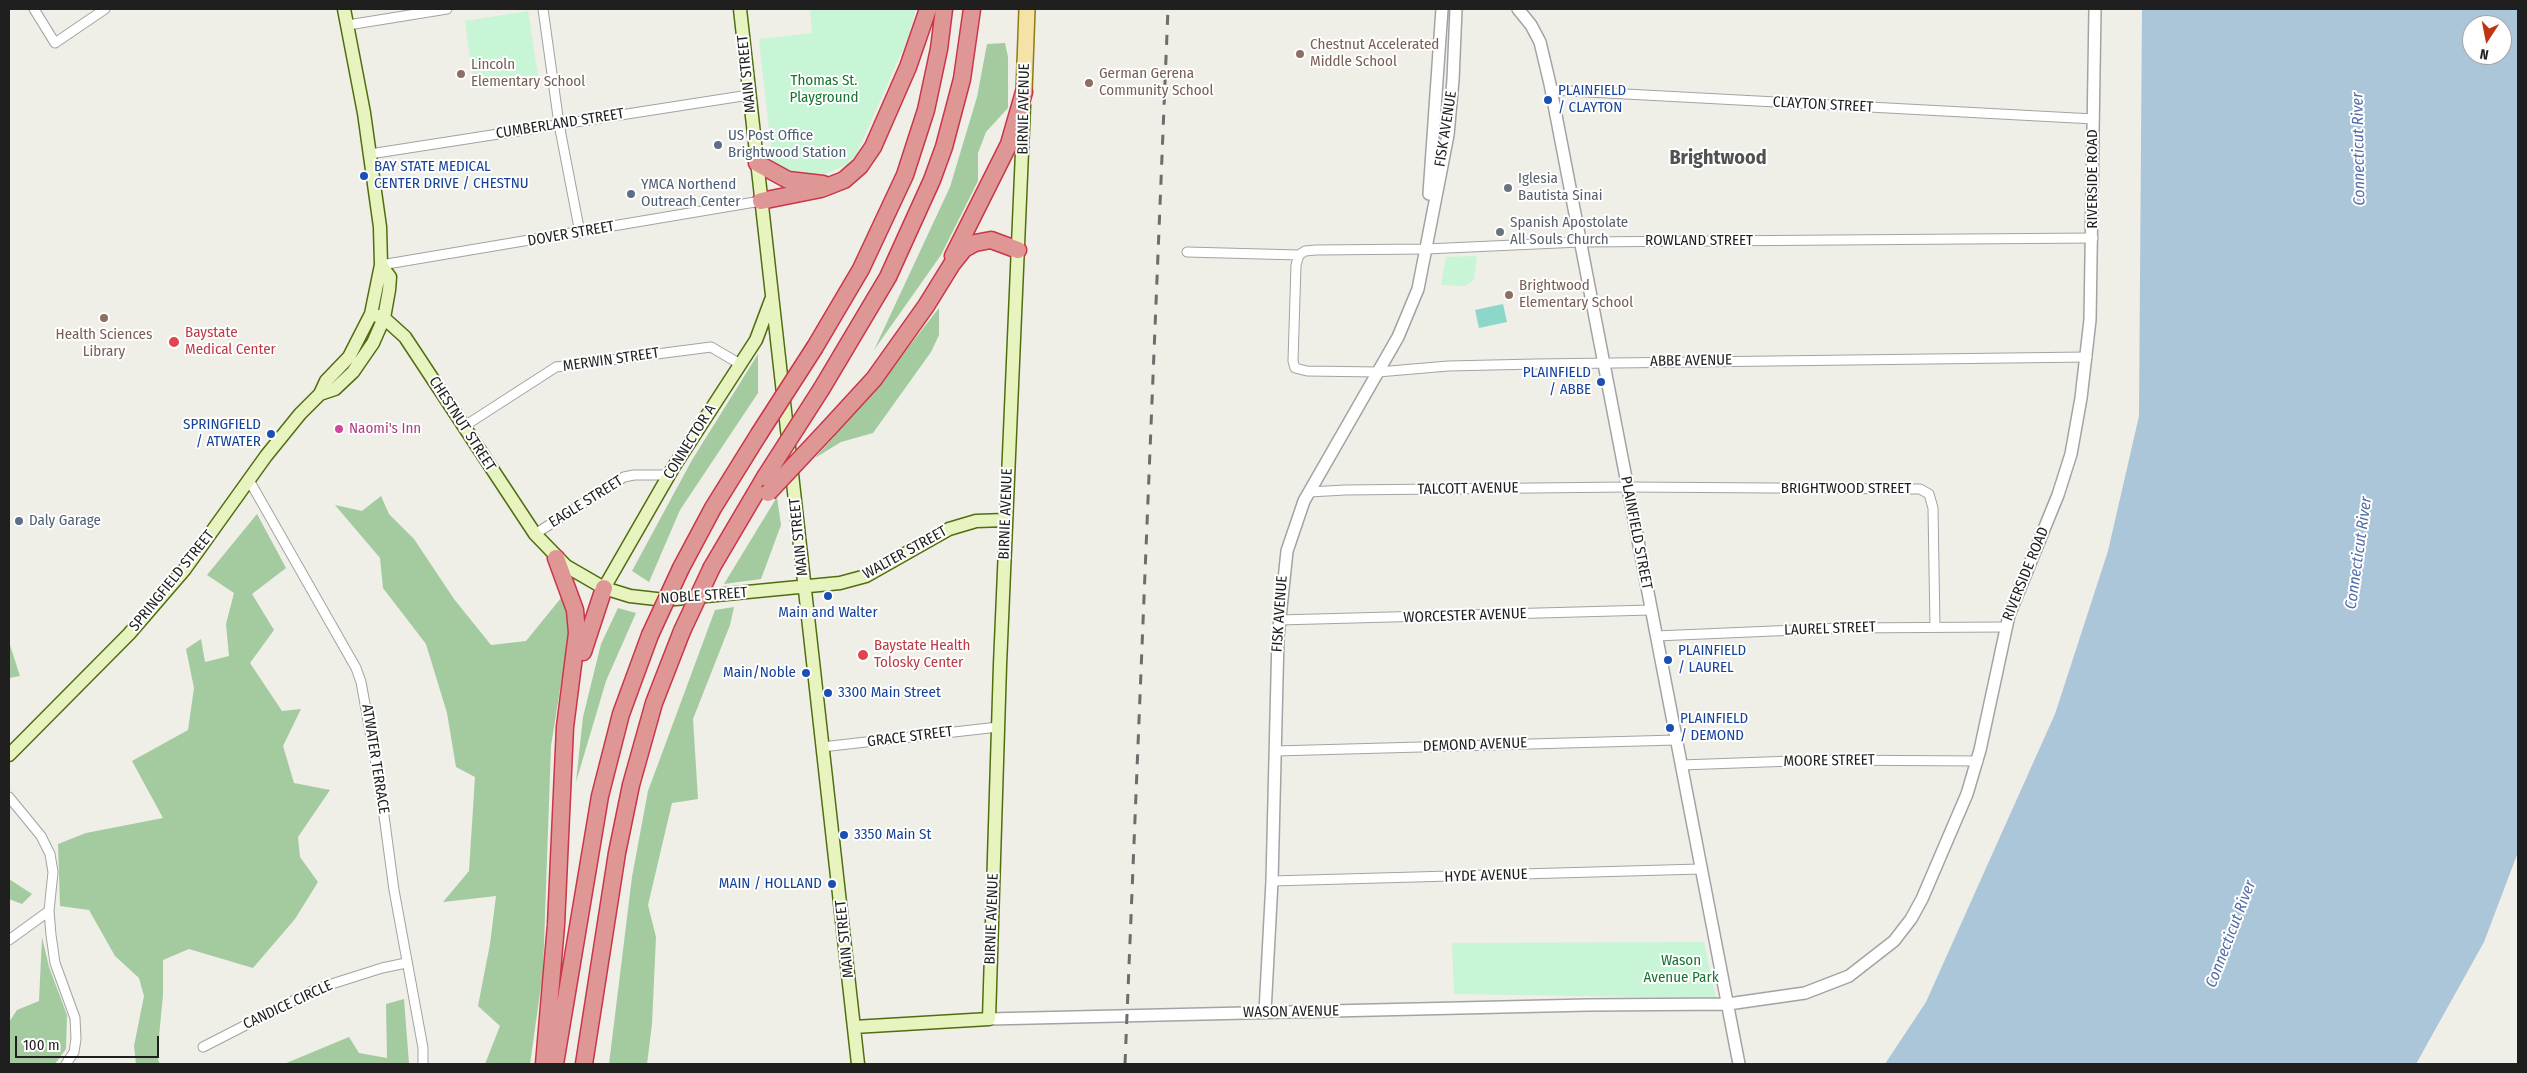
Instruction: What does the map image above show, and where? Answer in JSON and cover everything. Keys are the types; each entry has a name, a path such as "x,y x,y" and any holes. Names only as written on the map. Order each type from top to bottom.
{"highway":[{"path":"761,201 802,195 832,185 855,172 869,154 911,59 928,9"},
{"path":"555,1064 600,796 621,714 650,635 681,568 713,508 815,347 861,269 905,175 930,92 944,9"},
{"path":"584,1064 617,853 630,784 654,703 682,631 712,567 765,476 822,388 888,277 932,180 960,87 972,9"},
{"path":"926,306 1005,153 1013,135 1024,92"},
{"path":"757,163 794,182 832,185"},
{"path":"724,546 768,493 874,379 926,306 952,264 968,247 980,241 991,240 1018,250"},
{"path":"544,1064 556,924 566,726 577,633 575,610 556,558"},
{"path":"572,688 604,588"}],"main road":[{"path":"344,9 370,154 380,227 381,265 371,314"},
{"name":"MAIN STREET","path":"740,9 858,1064"},
{"name":"BIRNIE AVENUE","path":"989,1020 1006,520 1023,176 1027,9"},
{"path":"381,265 390,278 384,318"},
{"name":"CONNECTOR A","path":"604,588 669,475 758,334 772,295"},
{"name":"CHESTNUT STREET","path":"371,314 384,318 404,337 535,534"},
{"name":"SPRINGFIELD STREET","path":"9,755 150,610 185,569 249,480 300,414 320,394 326,382 349,357 371,314"},
{"name":"SPRINGFIELD STREET","path":"320,394 335,389 353,372 373,343 384,318"},
{"name":"WALTER STREET","path":"804,588 850,582 866,576 954,527 976,521 1006,520"},
{"name":"NOBLE STREET","path":"535,534 556,558 577,574 604,588 630,596 665,600 804,588"},
{"name":"WASON AVENUE","path":"854,1027 989,1020"}],"street":[{"path":"34,9 55,43 105,9"},
{"path":"348,25 447,9"},
{"path":"543,9 559,124 580,232"},
{"name":"FISK AVENUE","path":"1426,249 1442,9"},
{"name":"FISK AVENUE","path":"1265,1012 1272,881 1279,620 1287,551 1296,519 1309,492 1378,372 1409,313 1418,289 1448,135 1453,80 1456,9"},
{"name":"PLAINFIELD STREET","path":"1518,9 1531,25 1540,42 1551,90 1738,1064"},
{"name":"RIVERSIDE ROAD","path":"1728,1004 1805,993 1849,976 1894,941 1917,910 1967,794 1978,761 2006,627 2068,465 2078,419 2087,357 2093,238 2096,9"},
{"name":"CLAYTON STREET","path":"1551,90 2094,119"},
{"name":"CUMBERLAND STREET","path":"370,154 749,96"},
{"name":"DOVER STREET","path":"381,265 761,201"},
{"name":"ROWLAND STREET","path":"1187,252 1299,255 1305,251 1316,250 1426,249 1580,242 2093,238"},
{"name":"ABBE AVENUE","path":"1299,255 1296,265 1292,326 1293,361 1295,368 1308,371 1378,372 1448,366 1603,363 2087,357"},
{"name":"MERWIN STREET","path":"463,427 556,367 711,347 740,364"},
{"name":"EAGLE STREET","path":"535,534 624,477 634,475 669,475"},
{"name":"ATWATER TERRACE","path":"249,480 356,668 361,682 367,706 380,786 423,1064"},
{"name":"TALCOTT AVENUE","path":"1309,492 1627,487"},
{"name":"BRIGHTWOOD STREET","path":"1627,487 1780,489 1865,487 1923,490 1929,494 1933,508 1935,628"},
{"name":"WORCESTER AVENUE","path":"1279,620 1651,610"},
{"name":"LAUREL STREET","path":"1656,636 1843,628 2006,627"},
{"name":"GRACE STREET","path":"822,747 998,727"},
{"name":"DEMOND AVENUE","path":"1275,751 1676,740"},
{"name":"MOORE STREET","path":"1681,766 1820,760 1978,761"},
{"path":"9,796 41,836 50,854 53,872 49,911 55,963 75,1018 76,1039 74,1052 66,1064"},
{"name":"HYDE AVENUE","path":"1272,881 1700,869"},
{"path":"9,940 49,911"},
{"name":"CANDICE CIRCLE","path":"203,1047 316,989 374,970 406,963"},
{"name":"WASON AVENUE","path":"989,1020 1588,1005 1728,1004"}],"green space":[{"name":"Thomas St. Playground","path":"810,9 916,9 908,38 856,155 846,165 820,176 789,174 773,165 759,39 812,33"},
{"path":"528,11 538,76 474,85 465,21"},
{"path":"1005,43 1008,57 1008,108 986,132 978,153 978,181 941,255 874,350 950,187 977,97 987,44"},
{"path":"1477,256 1474,280 1465,286 1441,285 1446,257"},
{"path":"939,308 939,335 931,352 873,433 841,442 815,458 869,397"},
{"path":"758,354 758,393 680,510 649,582 632,571 692,460"},
{"path":"381,496 389,514 414,539 454,599 491,645 526,641 561,598 571,620 551,746 543,972 530,1064 485,1064 500,1026 478,1006 490,944 496,896 443,902 469,871 475,777 456,767 447,713 426,644 383,588 380,558 335,505 362,511"},
{"path":"777,497 781,525 761,579 724,584"},
{"path":"257,514 286,568 252,594 274,630 250,663 282,711 301,709 283,746 294,783 330,790 298,837 300,857 318,882 295,919 253,968 189,949 163,960 163,995 157,1057 160,1064 136,1064 134,1046 144,996 139,978 115,956 89,910 60,906 58,844 86,833 163,818 132,761 188,730 194,688 186,649 201,639 205,662 229,656 226,624 234,593 207,575"},
{"path":"734,607 730,625 693,719 698,799 672,803 648,905 656,937 652,1024 647,1064 609,1064 632,877 648,791 715,610"},
{"path":"618,608 636,613 606,681 576,782 583,717 601,644"},
{"path":"9,642 20,676 9,678"},
{"path":"9,879 32,894 22,904 9,899"},
{"path":"42,937 49,967 67,1015 66,1049 55,1064 9,1064 9,1022 17,1010 39,1001"},
{"name":"Wason Avenue Park","path":"1704,942 1716,998 1454,994 1452,943"},
{"path":"404,999 409,1064 284,1064 349,1037 359,1053 387,1058 386,1004"}],"shaded area":[{"path":"1503,304 1507,322 1479,328 1475,310"}],"water":[{"name":"Connecticut River","path":"2142,9 2518,9 2518,852 2484,942 2416,1064 1885,1064 1926,1002 2055,714 2108,551 2139,416"}],"railway":[{"path":"1125,1064 1168,9"}],"place":[{"name":"Chestnut Accelerated Middle School","path":"1300,54"},
{"name":"Lincoln Elementary School","path":"461,74"},
{"name":"German Gerena Community School","path":"1089,83"},
{"name":"PLAINFIELD / CLAYTON","path":"1548,100"},
{"name":"US Post Office Brightwood Station","path":"718,145"},
{"name":"BAY STATE MEDICAL CENTER DRIVE / CHESTNU","path":"364,176"},
{"name":"Iglesia Bautista Sinai","path":"1508,188"},
{"name":"YMCA Northend Outreach Center","path":"631,194"},
{"name":"Spanish Apostolate All Souls Church","path":"1500,232"},
{"name":"Brightwood Elementary School","path":"1509,295"},
{"name":"Health Sciences Library","path":"104,318"},
{"name":"Baystate Medical Center","path":"174,342"},
{"name":"PLAINFIELD / ABBE","path":"1601,382"},
{"name":"Naomi's Inn","path":"339,429"},
{"name":"SPRINGFIELD / ATWATER","path":"271,434"},
{"name":"Daly Garage","path":"19,521"},
{"name":"Main and Walter","path":"828,596"},
{"name":"Baystate Health Tolosky Center","path":"863,655"},
{"name":"PLAINFIELD / LAUREL","path":"1668,660"},
{"name":"Main/Noble","path":"806,673"},
{"name":"3300 Main Street","path":"828,693"},
{"name":"PLAINFIELD / DEMOND","path":"1670,728"},
{"name":"3350 Main St","path":"844,835"},
{"name":"MAIN / HOLLAND","path":"832,884"}],"district":[{"name":"Brightwood","path":"1718,158"}]}
